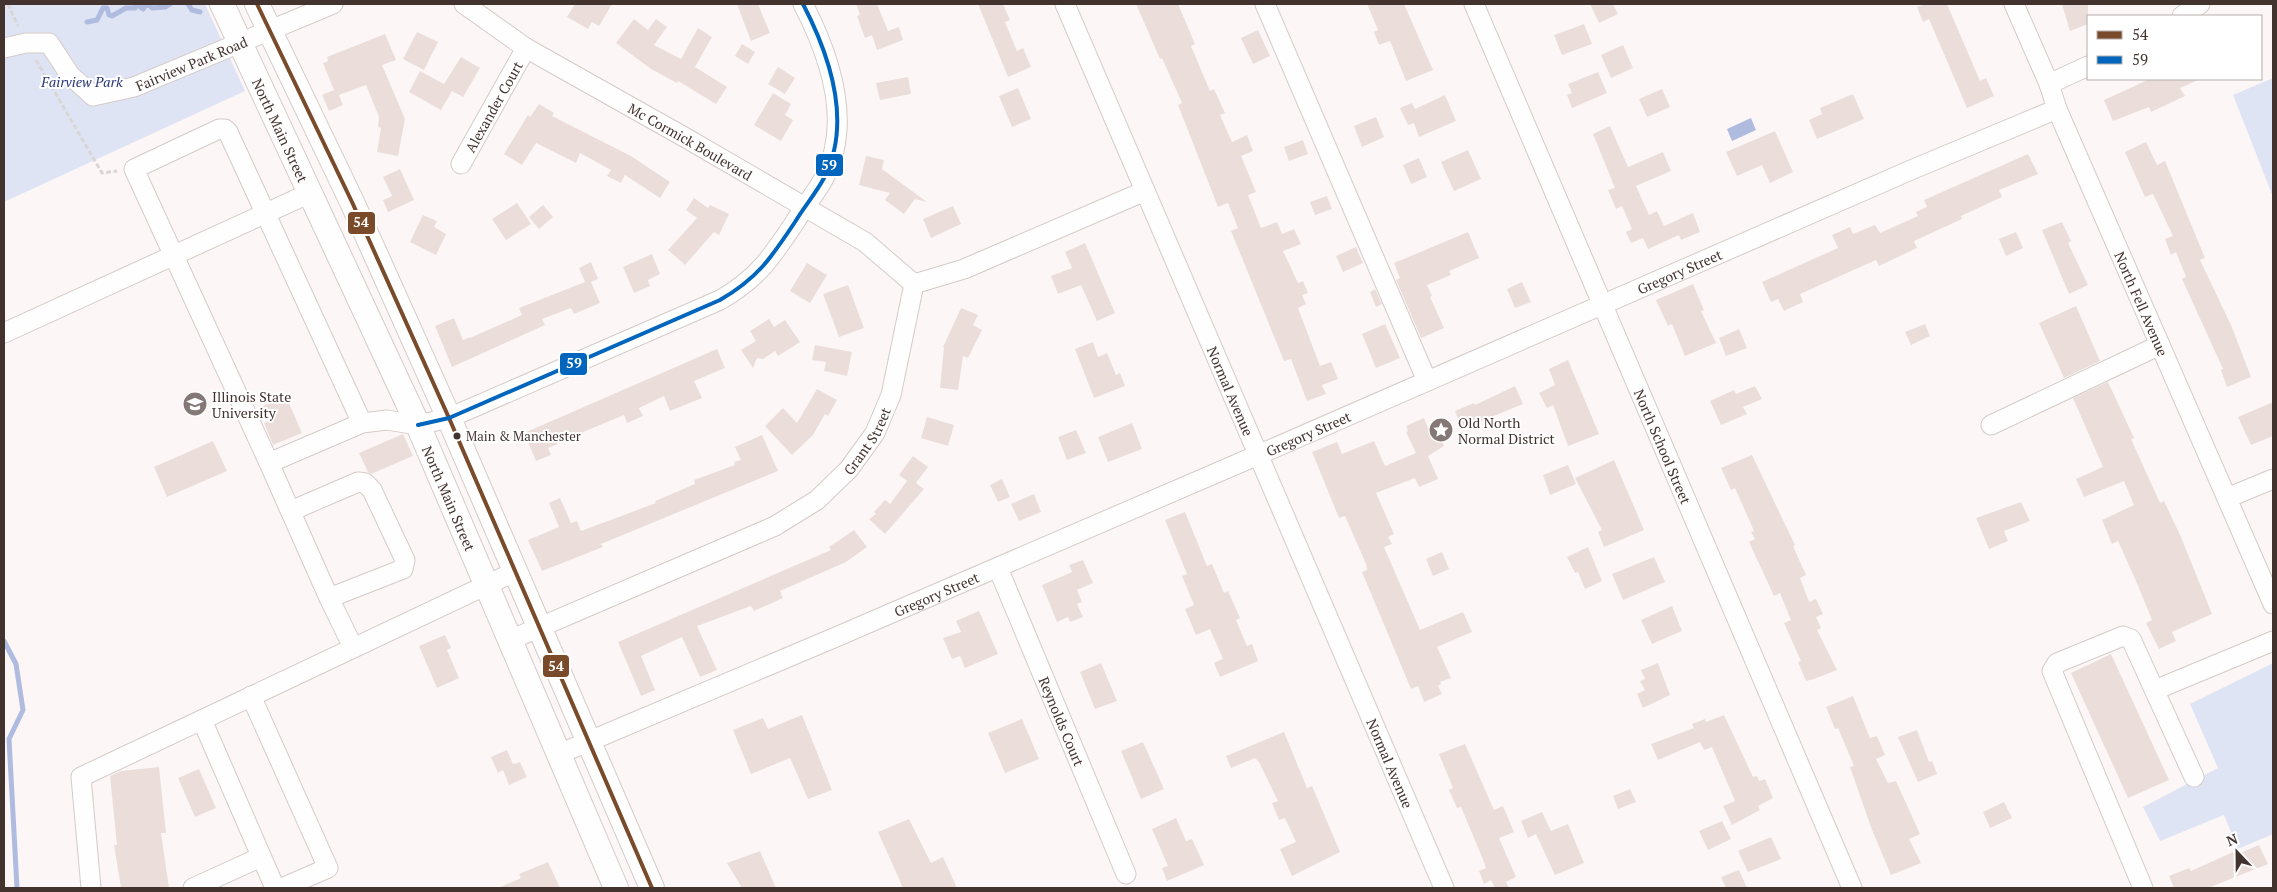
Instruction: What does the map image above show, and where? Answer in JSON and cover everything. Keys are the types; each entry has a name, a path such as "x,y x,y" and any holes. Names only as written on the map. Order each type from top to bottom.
{"main road":[{"name":"North Main Street","path":"222,4 254,37 352,202 449,418 652,888"},
{"name":"North Main Street","path":"257,4 254,37 310,193 418,425 616,888"}],"street":[{"path":"254,37 333,4"},
{"name":"Mc Cormick Boulevard","path":"464,4 526,48 865,242 914,284"},
{"path":"269,463 362,423 386,420 418,425 449,418 720,300 743,287 769,260 804,208 824,177 835,147 838,120 827,59 816,30 803,4"},
{"name":"Normal Avenue","path":"1065,4 1444,888"},
{"path":"1265,4 1428,381"},
{"name":"North School Street","path":"1474,4 1852,888"},
{"name":"North Fell Avenue","path":"2014,4 2049,84 2057,110 2273,604"},
{"path":"2184,15 2200,4"},
{"name":"Fairview Park Road","path":"4,48 26,43 49,43 70,75 93,96 134,87 254,37"},
{"name":"Alexander Court","path":"461,164 526,48"},
{"path":"2049,84 2087,66"},
{"name":"Gregory Street","path":"559,754 998,568 1893,178 2057,110"},
{"path":"353,647 134,169 219,129 225,129 228,132 264,214 362,423"},
{"path":"914,284 964,268 1146,192"},
{"path":"4,333 310,193"},
{"name":"Grant Street","path":"510,640 775,526 817,500 849,469 875,432 891,395 914,284"},
{"path":"1991,425 2160,345"},
{"path":"2228,498 2273,479"},
{"path":"291,511 358,482 365,483 372,490 404,560 403,569 329,598"},
{"name":"Reynolds Court","path":"998,568 1126,874"},
{"path":"91,888 81,777 514,572"},
{"path":"2143,888 2052,671 2057,663 2122,636 2130,639 2194,777"},
{"path":"2155,690 2273,641"},
{"path":"251,696 328,868 282,888"},
{"path":"202,720 275,888"},
{"path":"193,888 261,857"}],"path":[{"path":"8,4 18,26"},
{"path":"35,60 102,173 134,169"}],"green space":[{"name":"Fairview Park","path":"4,4 205,4 245,91 4,202"},
{"path":"2273,78 2273,197 2233,95"},
{"path":"2273,663 2273,834 2238,849 2224,815 2160,841 2143,807 2218,768 2190,704"}],"water":[{"path":"1751,118 1756,130 1732,141 1727,129"}],"building":[{"path":"575,4 612,4 599,26 592,22 588,29 567,17"},
{"path":"737,4 758,4 770,33 751,41"},
{"path":"856,4 877,4 888,31 899,27 903,40 877,50 872,35 865,38 857,16 860,15"},
{"path":"978,4 1003,4 1010,20 1005,22 1017,51 1023,48 1031,67 1008,77"},
{"path":"1136,4 1178,4 1195,44 1191,46 1210,91 1214,89 1225,113 1220,115 1232,142 1247,135 1253,151 1241,156 1256,192 1248,195 1261,228 1277,222 1282,234 1294,229 1301,244 1283,251 1298,283 1303,281 1308,293 1302,295 1306,304 1298,308 1320,366 1331,362 1338,379 1322,385 1326,394 1307,401 1291,359 1284,361 1231,231 1238,228 1228,203 1218,207 1178,105 1182,103"},
{"path":"1367,4 1404,4 1433,70 1406,81 1390,41 1379,45 1374,32 1378,30"},
{"path":"1590,4 1613,4 1618,14 1599,23"},
{"path":"1925,4 1947,4 1980,81 1986,78 1994,96 1967,108 1929,19 1923,22 1917,7"},
{"path":"2062,4 2088,4 2087,24 2070,31"},
{"path":"634,19 648,30 656,19 667,27 654,45 681,59 698,28 712,37 695,67 727,87 716,104 678,81 677,83 651,69 616,43"},
{"path":"1584,24 1592,44 1562,55 1554,35"},
{"path":"1258,30 1270,56 1253,64 1241,38"},
{"path":"417,32 438,42 424,70 403,59"},
{"path":"385,34 396,60 382,65 405,119 398,156 377,152 381,128 378,127 379,117 366,85 339,95 343,105 329,111 322,95 334,90 323,63 328,61 327,57"},
{"path":"742,44 755,52 748,64 735,56"},
{"path":"1623,45 1633,68 1611,78 1601,55"},
{"path":"461,57 480,68 463,97 452,91 441,110 409,92 420,71 444,84"},
{"path":"778,67 795,78 785,94 768,84"},
{"path":"1598,72 1607,93 1572,108 1567,95 1572,93 1568,84"},
{"path":"908,77 911,94 880,100 876,83"},
{"path":"2148,80 2198,80 2180,88 2185,96 2151,112 2149,107 2113,121 2104,100"},
{"path":"1018,88 1031,119 1012,127 999,96"},
{"path":"1662,89 1670,107 1647,117 1639,99"},
{"path":"773,93 791,104 785,115 793,120 781,141 754,125"},
{"path":"1853,94 1864,119 1817,139 1809,120 1822,114 1820,108"},
{"path":"1445,95 1456,121 1419,137 1414,123 1408,125 1400,108 1412,103 1415,109"},
{"path":"539,104 554,113 552,116 631,156 670,182 660,198 625,175 621,183 607,176 611,170 580,153 576,163 536,143 522,165 504,154 528,115 530,117"},
{"path":"1376,117 1384,137 1362,147 1354,126"},
{"path":"1610,126 1628,167 1663,152 1671,171 1636,186 1649,215 1657,211 1664,226 1693,213 1700,232 1681,240 1679,235 1648,249 1643,238 1631,243 1626,232 1632,229 1622,206 1616,209 1608,190 1615,188 1593,134"},
{"path":"1775,131 1793,172 1770,183 1762,165 1737,176 1726,152"},
{"path":"1303,140 1308,154 1289,161 1284,147"},
{"path":"2146,142 2157,165 2165,161 2205,258 2200,260 2231,325 2251,377 2227,387 2221,370 2223,369 2182,279 2186,277 2176,252 2171,255 2165,239 2173,236 2153,194 2145,197 2125,152"},
{"path":"1468,150 1481,179 1454,191 1441,162"},
{"path":"2028,154 2038,174 1999,190 2002,197 1961,216 1962,219 1914,241 1917,248 1879,266 1876,260 1800,294 1803,302 1784,311 1778,299 1771,302 1762,282 1838,248 1832,235 1850,227 1853,234 1875,225 1880,233 1918,216 1916,212 1927,207 1924,200"},
{"path":"866,156 884,160 882,169 927,202 915,199 904,214 885,200 890,193 859,185"},
{"path":"1419,158 1427,177 1411,184 1403,165"},
{"path":"400,169 414,200 388,212 383,200 392,196 383,177"},
{"path":"1327,196 1332,209 1315,215 1310,202"},
{"path":"694,198 708,208 710,205 729,214 719,235 714,232 685,265 668,250 697,218 686,210"},
{"path":"517,203 531,224 506,240 492,219"},
{"path":"543,205 553,217 539,229 529,217"},
{"path":"953,206 961,224 931,238 923,219"},
{"path":"423,215 437,221 434,227 446,234 436,255 410,242"},
{"path":"2062,222 2071,241 2068,243 2088,285 2069,294 2042,230"},
{"path":"1468,232 1479,258 1449,271 1451,275 1427,285 1432,296 1430,297 1444,328 1421,338 1396,280 1400,278 1394,263"},
{"path":"2016,232 2023,248 2006,256 1999,239"},
{"path":"1085,243 1115,313 1097,321 1081,285 1058,294 1051,276 1072,268 1065,252"},
{"path":"1356,247 1363,263 1343,272 1336,256"},
{"path":"652,254 660,274 648,280 650,286 634,293 623,267"},
{"path":"591,262 598,279 591,282 600,303 574,314 571,308 542,319 545,325 452,367 435,326 454,318 463,340 470,338 522,315 519,308 585,282 579,268"},
{"path":"807,263 827,275 810,303 790,291"},
{"path":"1522,282 1531,302 1515,308 1507,289"},
{"path":"1693,284 1704,310 1701,311 1716,343 1685,356 1672,324 1668,326 1656,300"},
{"path":"848,285 864,328 839,337 823,294"},
{"path":"1375,289 1382,304 1376,307 1370,292"},
{"path":"2076,306 2100,361 2064,378 2039,323"},
{"path":"961,308 978,315 973,325 982,330 968,358 963,356 958,390 940,388 943,347"},
{"path":"769,319 774,327 785,320 800,342 778,356 775,351 763,359 757,358 753,368 741,350 756,341 750,331"},
{"path":"1385,324 1400,358 1376,368 1362,334"},
{"path":"1925,324 1930,336 1911,345 1905,332"},
{"path":"1739,329 1747,348 1726,356 1719,338"},
{"path":"1093,342 1098,357 1107,353 1116,375 1120,373 1125,386 1094,398 1075,349"},
{"path":"815,345 852,352 847,376 824,371 826,362 812,360"},
{"path":"717,349 725,368 694,381 702,398 670,411 664,396 639,408 643,416 627,423 624,415 557,443 548,448 551,455 536,461 524,433"},
{"path":"1568,360 1599,434 1568,446 1553,405 1547,408 1539,393 1555,385 1549,369"},
{"path":"2108,382 2134,438 2131,439 2160,503 2164,501 2181,537 2212,614 2172,632 2176,641 2159,649 2146,623 2152,620 2136,581 2118,541 2112,544 2102,520 2134,505 2124,481 2084,497 2076,479 2103,467 2073,398"},
{"path":"1515,386 1523,404 1462,429 1455,411 1474,403 1475,405"},
{"path":"1755,386 1762,399 1743,407 1747,414 1721,425 1710,401 1734,390 1736,394"},
{"path":"817,389 837,400 828,416 825,414 813,435 792,455 765,426 783,408 797,423"},
{"path":"286,396 302,433 273,445 264,423 269,421 263,406"},
{"path":"2273,402 2273,436 2251,445 2238,417"},
{"path":"927,417 954,425 948,446 921,438"},
{"path":"1424,418 1430,433 1437,430 1444,446 1428,456 1438,479 1419,487 1415,478 1376,493 1394,534 1388,537 1392,544 1384,547 1420,630 1463,612 1472,632 1437,647 1451,678 1440,682 1441,684 1438,686 1442,694 1424,702 1418,686 1411,689 1362,572 1367,570 1366,564 1345,516 1339,518 1312,452 1337,442 1342,454 1374,441 1385,466 1416,453 1406,432 1408,431 1406,426"},
{"path":"1132,423 1142,449 1108,462 1098,437"},
{"path":"1076,430 1086,453 1067,460 1058,437"},
{"path":"403,434 413,456 371,474 368,472 359,453"},
{"path":"762,435 778,471 601,544 603,547 542,571 528,540 559,527 549,503 560,498 571,523 577,521 581,531 656,503 655,501 695,484 694,480 735,465 734,462 741,460 735,447"},
{"path":"213,441 227,471 167,497 154,467"},
{"path":"1752,455 1795,545 1793,546 1806,575 1800,578 1809,602 1816,599 1823,614 1816,617 1821,628 1817,630 1837,670 1814,679 1806,681 1798,662 1801,661 1784,623 1791,620 1780,593 1774,596 1749,542 1755,539 1751,532 1754,531 1735,488 1731,490 1721,468"},
{"path":"913,456 928,467 916,483 924,489 885,534 869,519 876,514 874,512 885,500 890,504 907,481 899,475"},
{"path":"1614,460 1644,530 1604,547 1598,532 1602,530 1575,478"},
{"path":"1568,465 1576,484 1550,495 1543,475"},
{"path":"1002,479 1010,497 998,502 990,485"},
{"path":"1034,494 1041,512 1019,521 1011,504"},
{"path":"2021,502 2030,521 2004,531 2008,541 1989,549 1976,518"},
{"path":"1185,512 1207,566 1212,564 1224,593 1228,591 1240,618 1236,620 1247,646 1252,644 1258,661 1220,677 1214,663 1223,659 1210,629 1196,635 1185,609 1194,605 1182,576 1187,574 1165,520"},
{"path":"854,530 867,547 846,562 780,591 783,598 754,611 751,606 697,626 717,670 700,677 682,637 641,656 655,690 641,696 618,642 831,550 829,547"},
{"path":"1588,547 1602,581 1585,589 1578,572 1575,573 1567,557"},
{"path":"1442,552 1449,569 1433,576 1426,559"},
{"path":"1654,557 1665,582 1623,600 1612,574"},
{"path":"1083,560 1093,583 1077,590 1082,602 1077,604 1083,617 1070,622 1068,617 1057,622 1042,585 1072,572 1069,565"},
{"path":"1672,606 1682,631 1652,644 1641,620"},
{"path":"979,611 998,654 965,668 960,656 952,659 943,638 961,632 956,621"},
{"path":"445,635 451,648 447,650 459,678 437,688 419,646"},
{"path":"2111,654 2169,780 2128,798 2071,673"},
{"path":"1101,663 1117,701 1095,709 1080,672"},
{"path":"1658,663 1670,695 1643,708 1637,694 1645,690 1640,681 1645,679 1641,670"},
{"path":"1853,696 1870,738 1877,736 1885,755 1876,759 1888,783 1896,781 1920,834 1909,839 1921,863 1891,875 1872,830 1850,767 1854,766 1838,728 1835,729 1826,707"},
{"path":"802,715 832,790 808,799 790,758 751,774 733,730 763,718 768,729"},
{"path":"1724,715 1753,777 1757,776 1759,781 1765,779 1773,798 1758,806 1760,810 1732,825 1723,806 1735,801 1712,747 1704,750 1700,742 1658,760 1651,744 1694,728 1692,724 1705,719 1706,722"},
{"path":"1022,719 1039,759 1005,773 988,733"},
{"path":"1917,730 1929,762 1932,761 1937,774 1918,782 1898,737"},
{"path":"1284,732 1307,788 1312,786 1340,852 1292,876 1280,849 1296,842 1285,818 1279,820 1272,803 1278,801 1259,762 1255,758 1231,768 1226,756"},
{"path":"1143,742 1164,789 1141,799 1121,751"},
{"path":"1465,744 1494,810 1503,806 1514,832 1499,838 1516,877 1506,882 1509,888 1495,888 1491,880 1484,884 1479,871 1486,868 1484,862 1461,807 1457,808 1449,790 1453,788 1439,754"},
{"path":"507,750 513,764 520,762 527,777 509,785 503,770 498,773 491,757"},
{"path":"159,767 166,833 161,833 169,888 121,888 114,845 117,845 110,776 121,771"},
{"path":"199,769 216,808 195,817 178,778"},
{"path":"1630,789 1636,802 1618,809 1613,796"},
{"path":"2004,802 2012,818 1990,828 1983,812"},
{"path":"1542,812 1551,831 1568,824 1584,863 1555,875 1536,834 1528,838 1521,821"},
{"path":"1176,818 1186,841 1192,839 1204,865 1167,881 1162,868 1168,866 1152,829"},
{"path":"909,819 931,863 943,857 957,888 903,888 878,832"},
{"path":"1722,821 1731,839 1708,850 1699,831"},
{"path":"1771,837 1781,859 1748,872 1738,851"},
{"path":"2259,845 2268,864 2208,888 2174,888 2169,876 2189,868 2191,871 2233,852 2235,855"},
{"path":"760,851 776,888 742,888 727,863"},
{"path":"548,862 560,888 498,888 521,878 519,874"},
{"path":"1739,870 1747,888 1726,888 1721,877"}],"waterway":[{"path":"87,22 97,20 103,8 107,8 109,15 112,16 126,8 135,8 135,4"},
{"path":"136,4 143,9 149,5 152,8 165,7 170,4"},
{"path":"188,4 192,10 200,12"},
{"path":"4,641 16,664 23,710 9,739 17,888"}],"transit line":[{"name":"54","path":"257,4 352,202 449,418 652,888"},
{"name":"59","path":"418,425 449,418 720,300 744,284 763,266 824,178 833,157 837,134 837,112 829,67 822,45 803,4"}],"place":[{"name":"Illinois State University","path":"195,404"},
{"name":"Old North Normal District","path":"1441,430"},
{"name":"Main & Manchester","path":"457,436"}]}
